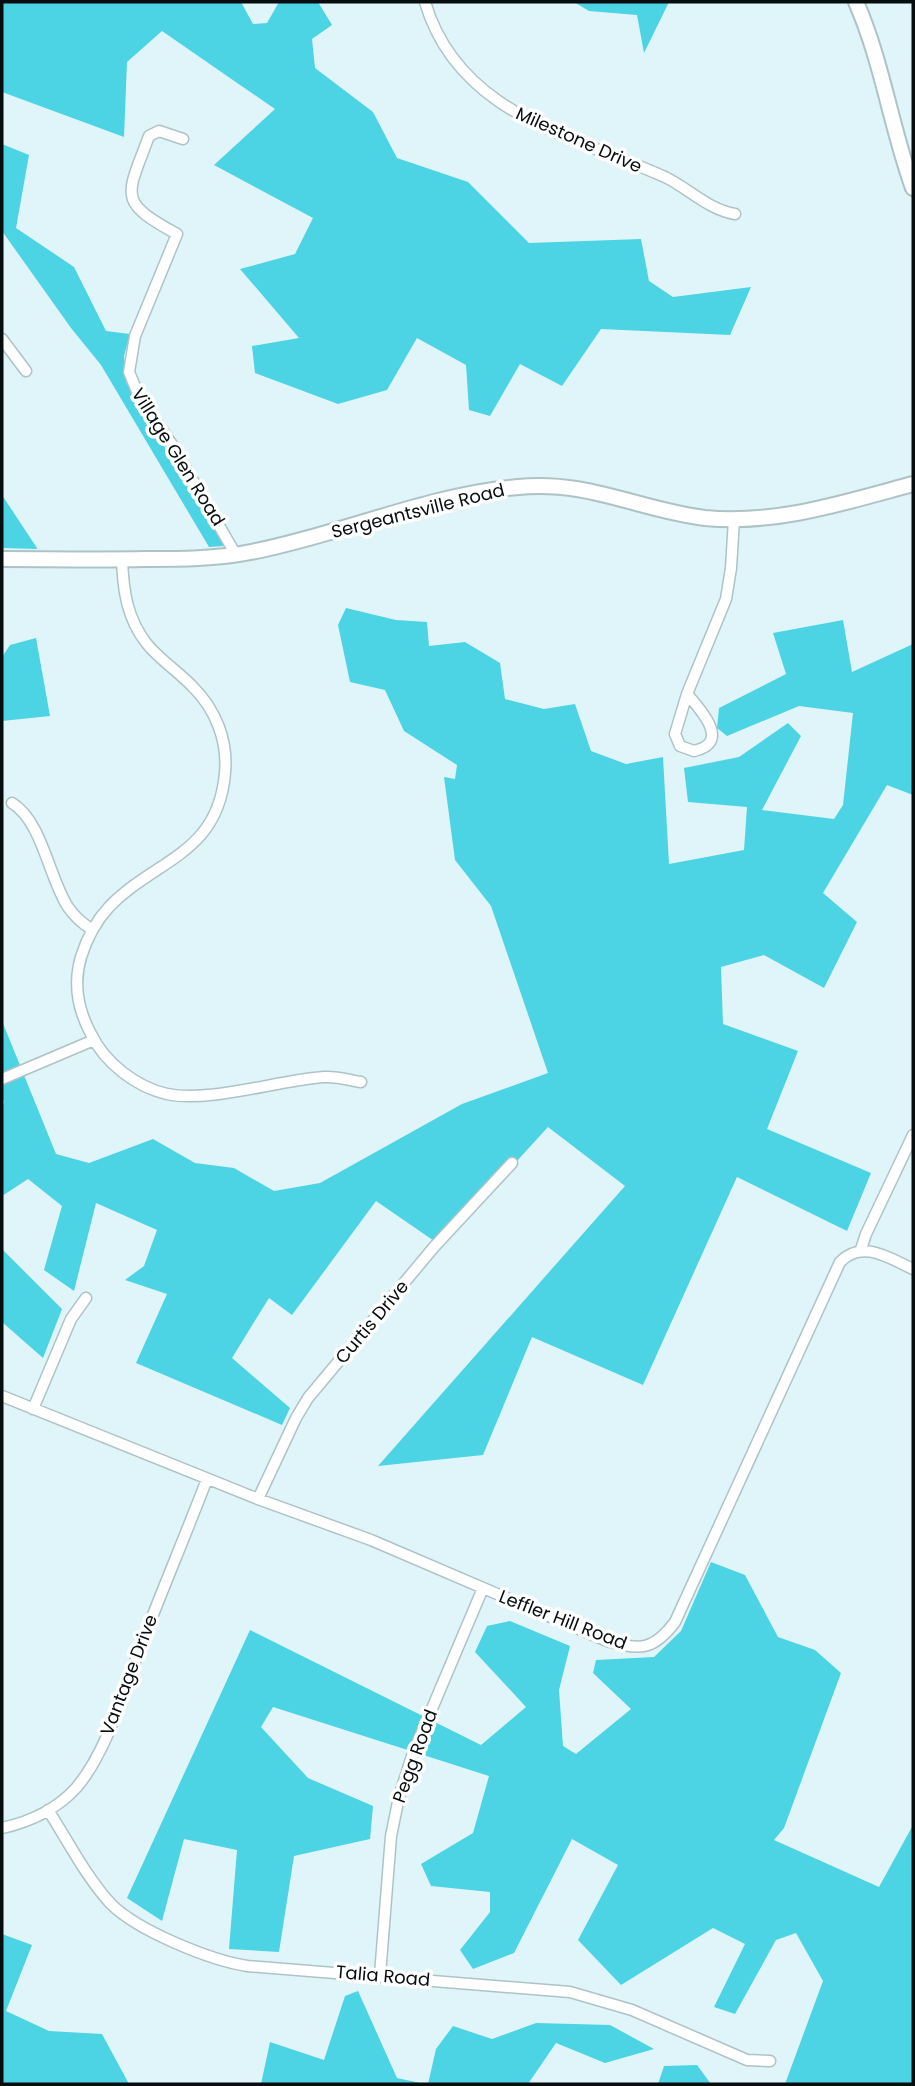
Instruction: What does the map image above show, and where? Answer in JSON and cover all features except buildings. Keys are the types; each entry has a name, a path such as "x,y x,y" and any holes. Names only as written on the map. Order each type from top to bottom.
{"main road":[{"path":"856,2 865,23 893,128 913,188"},
{"name":"Sergeantsville Road","path":"2,559 202,558 236,555 273,548 452,498 519,486 582,489 683,514 734,519 796,513 913,484"}],"street":[{"name":"Milestone Drive","path":"425,2 435,29 448,51 466,74 496,101 533,122 673,181 716,208 735,214"},
{"name":"Village Glen Road","path":"183,139 159,131 149,136 132,185 133,201 139,211 177,234 135,336 129,372 139,396 173,446 236,555"},
{"path":"2,339 26,371"},
{"path":"687,694 712,726 706,745 694,751 680,746 675,734 687,694 726,599 734,519"},
{"path":"122,559 124,590 131,618 155,653 204,699 223,738 225,769 222,795 204,831 181,855 122,895 91,929 79,965 77,989 81,1012 94,1040 121,1071 143,1085 167,1094 194,1097 326,1077 361,1082"},
{"path":"12,803 27,815 67,905 81,922 91,929"},
{"path":"2,1079 94,1040"},
{"path":"913,1135 866,1234 862,1249 913,1269"},
{"name":"Curtis Drive","path":"258,1499 308,1398 434,1247 512,1163"},
{"name":"Leffler Hill Road","path":"2,1396 258,1499 352,1533 620,1645 646,1647 667,1633 675,1622 834,1273 847,1255 862,1249"},
{"path":"33,1409 71,1319 86,1298"},
{"name":"Vantage Drive","path":"2,1828 32,1819 75,1789 97,1754 207,1479"},
{"name":"Pegg Road","path":"380,1975 391,1836 399,1797 411,1760 483,1588"},
{"name":"Talia Road","path":"48,1810 103,1894 121,1912 143,1926 206,1955 235,1964 570,1992 630,2009 747,2060 770,2061"}],"shaded area":[{"path":"2,2 241,2 253,24 267,23 279,2 318,2 332,25 312,39 315,68 373,112 397,158 468,182 529,243 641,239 649,281 673,297 751,287 730,335 601,329 562,386 520,364 490,416 469,410 466,365 417,338 387,390 338,404 255,373 252,346 299,338 240,269 295,254 313,218 214,165 275,109 162,31 127,62 124,137 2,92"},
{"path":"574,2 669,2 644,53 637,15 589,11"},
{"path":"2,144 29,155 16,228 74,267 106,331 130,334 124,356 126,382 224,546 209,547 101,365 71,328 2,231"},
{"path":"2,495 37,548 37,549 2,548"},
{"path":"346,608 396,620 427,622 429,646 465,642 500,663 505,699 544,709 575,704 591,751 626,764 663,757 669,864 744,850 747,807 688,802 684,768 739,757 788,723 801,736 762,810 834,819 843,805 853,713 799,706 727,736 717,728 719,708 786,674 773,633 843,620 852,672 913,644 913,795 887,785 823,893 857,922 824,988 764,955 721,967 723,1024 798,1051 767,1129 871,1173 847,1231 737,1177 643,1385 532,1337 483,1455 378,1466 625,1186 548,1127 440,1245 376,1201 292,1315 269,1298 232,1358 290,1408 282,1425 136,1363 167,1294 125,1280 144,1266 157,1230 96,1203 74,1291 44,1270 62,1206 28,1179 2,1196 2,1021 56,1154 89,1163 153,1139 195,1163 234,1168 274,1191 320,1183 462,1104 548,1073 491,906 455,860 444,777 455,779 457,765 404,731 385,690 350,682 338,625"},
{"path":"36,638 50,716 2,721 2,657 10,645"},
{"path":"2,1249 62,1309 43,1358 2,1322"},
{"path":"711,1562 745,1575 778,1637 815,1650 841,1673 784,1828 774,1840 879,1887 913,1825 913,2084 785,2084 823,1981 796,1933 776,1940 735,2014 714,2007 745,1944 713,1928 621,1985 578,1940 618,1865 572,1839 514,1953 473,1969 460,1950 490,1912 490,1892 431,1886 421,1864 473,1833 489,1776 273,1707 261,1727 308,1778 373,1806 370,1839 294,1856 279,1952 229,1949 237,1850 184,1839 162,1921 127,1898 250,1630 481,1745 526,1707 475,1652 487,1626 510,1621 570,1646 559,1690 563,1746 576,1754 631,1709 593,1673 596,1660 654,1657 681,1631"},
{"path":"2,1934 32,1945 6,2011 49,2031 102,2034 129,2084 2,2084"},
{"path":"358,1991 397,2078 425,2084 261,2084 270,2042 324,2060 345,1996"},
{"path":"536,2023 610,2025 654,2049 605,2063 556,2043 528,2084 428,2084 436,2049 453,2026 492,2039"},
{"path":"697,2065 711,2084 658,2084 664,2066"}]}
